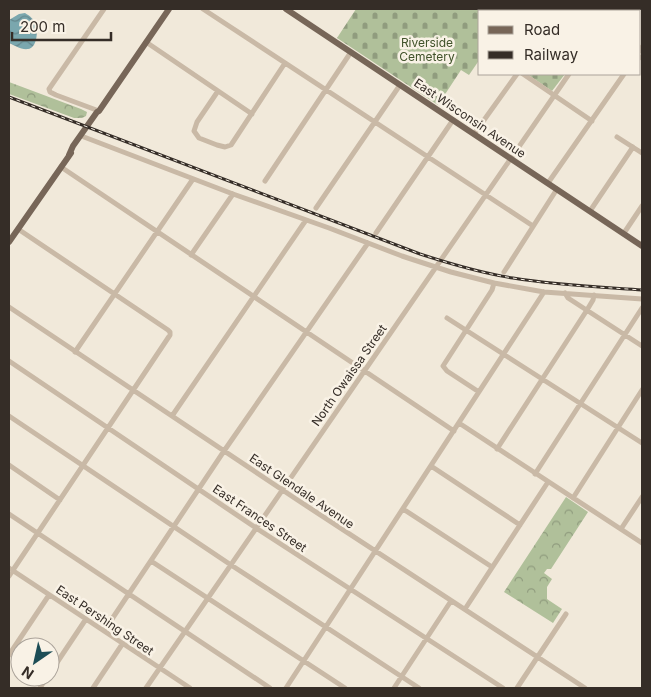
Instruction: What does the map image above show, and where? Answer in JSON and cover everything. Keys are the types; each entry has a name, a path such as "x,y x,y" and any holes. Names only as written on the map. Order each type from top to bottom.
{"main road":[{"path":"69,155 84,137 99,111 169,9"},
{"name":"East Wisconsin Avenue","path":"286,9 642,246"},
{"path":"9,242 61,167 96,112 99,111"}],"street":[{"path":"99,111 56,95 50,92 49,89 104,9"},
{"path":"203,9 533,226"},
{"path":"146,42 252,114"},
{"path":"265,181 351,52"},
{"path":"218,91 195,126 194,131 197,136 226,147 233,142 285,63"},
{"path":"474,134 516,75"},
{"path":"525,75 592,120"},
{"name":"North Owaissa Street","path":"146,688 569,75"},
{"path":"548,183 623,75"},
{"path":"316,208 400,85"},
{"path":"376,233 453,120"},
{"path":"84,137 232,194 436,268 494,283 544,292 642,299"},
{"path":"617,137 642,153"},
{"path":"590,211 633,147"},
{"path":"61,167 454,431"},
{"path":"75,352 194,179"},
{"path":"504,272 557,189"},
{"path":"191,255 232,194"},
{"path":"624,234 642,206"},
{"path":"172,416 306,220"},
{"path":"9,576 11,569 38,534 169,337 170,332 18,229"},
{"path":"104,631 224,451 368,243"},
{"path":"479,392 442,366 492,290 494,283"},
{"path":"286,688 544,292"},
{"path":"565,293 568,298 642,346"},
{"path":"497,449 587,310 594,295"},
{"name":"East Glendale Avenue","path":"9,307 282,490 585,688"},
{"path":"535,474 642,308"},
{"path":"447,318 642,443"},
{"name":"East Frances Street","path":"9,361 256,528 503,688"},
{"path":"573,498 642,390"},
{"path":"9,416 419,688"},
{"path":"458,423 642,543"},
{"path":"9,465 60,500"},
{"path":"431,466 520,525"},
{"path":"465,610 548,482"},
{"path":"621,529 642,497"},
{"path":"403,509 492,567"},
{"path":"9,514 270,688"},
{"path":"151,561 345,688"},
{"name":"East Pershing Street","path":"11,569 190,688"},
{"path":"9,655 49,595"},
{"path":"394,688 451,601"},
{"path":"517,688 566,614"},
{"path":"60,658 86,619"},
{"path":"93,688 123,644"}],"green space":[{"name":"Riverside Cemetery","path":"356,9 609,9 478,10 478,62 469,75 461,70 438,105 337,38"},
{"path":"528,75 564,75 552,91"},
{"path":"9,82 81,109 87,112 86,116 74,118 9,94"},
{"path":"566,497 588,512 551,569 547,569 544,573 552,579 547,587 547,599 562,609 553,623 504,592"}],"water":[{"path":"25,13 33,19 37,28 35,43 28,49 9,43 9,20"}],"railway":[{"path":"9,97 420,254 489,274 577,286 642,290"}]}
